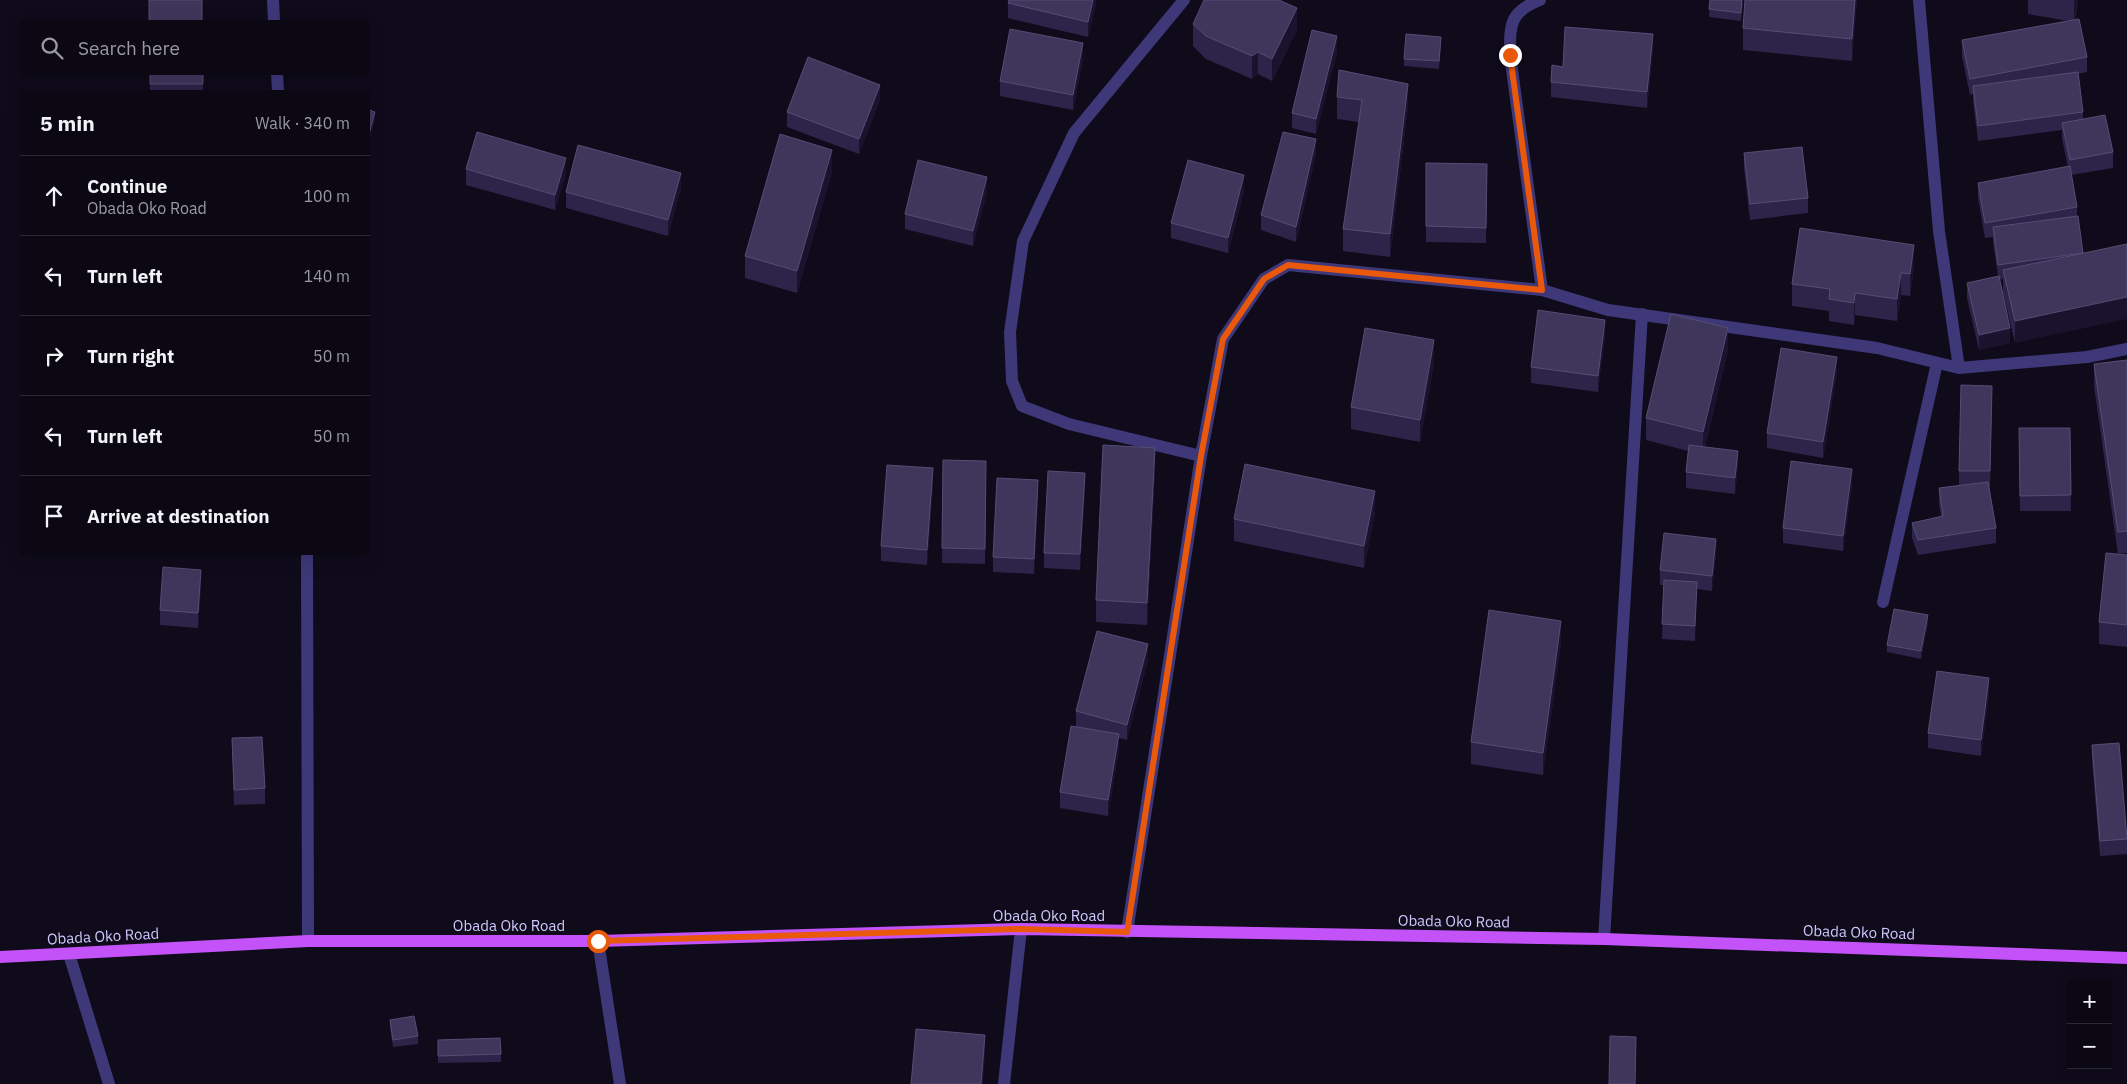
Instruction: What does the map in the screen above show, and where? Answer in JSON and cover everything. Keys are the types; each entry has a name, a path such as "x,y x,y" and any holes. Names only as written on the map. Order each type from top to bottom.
{"main road":[{"name":"Obada Oko Road","path":"0,957 308,941 598,941 1022,929 1604,939 2127,958"}],"street":[{"path":"273,0 274,20"},
{"path":"1184,0 1074,133 1023,241 1010,332 1012,381 1022,406 1069,424 1201,456"},
{"path":"1540,0 1524,6 1510,27 1510,55 1542,290"},
{"path":"1919,0 1940,231 1959,368"},
{"path":"277,75 278,90"},
{"path":"1127,932 1201,456 1223,339 1264,279 1288,265 1542,290 1608,310 1877,348 1959,368 2087,357 2127,348"},
{"path":"1604,939 1642,314"},
{"path":"1883,602 1937,363"},
{"path":"306,555 308,941"},
{"path":"1004,1084 1022,929"},
{"path":"598,941 620,1084"},
{"path":"69,954 108,1084"}],"building":[{"path":"149,0 202,0 202,20 149,20"},
{"path":"1009,0 1093,0 1088,22 1008,3"},
{"path":"1204,0 1279,0 1297,8 1272,59 1258,52 1252,56 1206,36 1193,24"},
{"path":"1710,0 1742,0 1741,13 1709,9"},
{"path":"1745,0 1855,0 1852,39 1743,28"},
{"path":"2079,19 2087,57 1970,79 1962,40"},
{"path":"1565,27 1653,34 1647,92 1551,82 1552,65 1563,67"},
{"path":"1010,29 1083,43 1073,95 1000,81"},
{"path":"1312,30 1337,36 1316,119 1292,113"},
{"path":"1406,34 1441,37 1439,61 1404,59"},
{"path":"808,57 880,85 859,139 787,112"},
{"path":"1339,70 1408,84 1390,234 1343,229 1362,100 1337,97"},
{"path":"2078,72 2083,112 1978,126 1973,86"},
{"path":"150,75 203,75 203,84 150,84"},
{"path":"370,110 375,112 370,130"},
{"path":"2105,115 2113,152 2070,160 2062,123"},
{"path":"477,132 566,158 555,195 466,169"},
{"path":"1283,132 1316,139 1296,227 1261,215"},
{"path":"780,134 832,150 797,271 745,256"},
{"path":"578,145 681,173 668,220 566,192"},
{"path":"1802,147 1808,198 1750,204 1744,153"},
{"path":"918,160 987,177 973,231 905,214"},
{"path":"1188,160 1244,175 1228,238 1171,223"},
{"path":"1426,163 1487,164 1486,228 1426,226"},
{"path":"2070,166 2077,207 1985,223 1978,183"},
{"path":"2078,216 2083,253 1998,265 1993,227"},
{"path":"1800,228 1914,245 1910,274 1901,273 1897,299 1855,293 1854,303 1829,299 1830,289 1792,284"},
{"path":"2127,244 2127,297 2015,321 2003,270"},
{"path":"1999,276 2010,328 1979,335 1967,283"},
{"path":"1538,310 1605,320 1598,376 1531,367"},
{"path":"1671,314 1728,328 1703,432 1646,418"},
{"path":"1365,328 1434,340 1420,420 1351,407"},
{"path":"1781,348 1837,357 1823,442 1767,433"},
{"path":"2127,360 2127,531 2118,532 2094,364"},
{"path":"1961,385 1992,386 1990,471 1959,471"},
{"path":"2019,428 2070,428 2071,495 2020,496"},
{"path":"1103,445 1155,448 1147,603 1096,600"},
{"path":"1689,445 1738,451 1735,478 1686,472"},
{"path":"943,460 986,461 985,549 942,548"},
{"path":"1791,461 1852,469 1843,536 1783,528"},
{"path":"1245,464 1375,491 1364,546 1234,519"},
{"path":"887,465 933,468 927,550 881,546"},
{"path":"1048,471 1085,473 1080,554 1044,553"},
{"path":"997,478 1038,480 1034,559 993,557"},
{"path":"1988,482 1996,528 1918,540 1912,523 1943,516 1939,488"},
{"path":"1664,533 1716,539 1712,576 1660,570"},
{"path":"2106,553 2127,555 2127,625 2099,622"},
{"path":"163,567 201,570 198,613 160,610"},
{"path":"1664,580 1697,582 1695,626 1662,624"},
{"path":"1894,609 1928,615 1921,651 1887,645"},
{"path":"1489,610 1561,621 1543,753 1471,742"},
{"path":"1097,631 1148,644 1127,725 1076,711"},
{"path":"1937,671 1989,678 1981,740 1928,733"},
{"path":"1071,726 1119,734 1108,800 1060,792"},
{"path":"262,737 265,788 234,790 232,738"},
{"path":"2119,743 2127,839 2100,841 2092,745"},
{"path":"414,1016 418,1036 393,1040 390,1020"},
{"path":"916,1029 985,1035 981,1084 911,1084"},
{"path":"1610,1036 1636,1037 1635,1084 1609,1084"},
{"path":"500,1038 501,1054 438,1056 438,1040"}],"route":[{"path":"598,941 1022,929 1127,932 1201,456 1223,339 1264,279 1288,265 1542,290 1510,55"}]}
